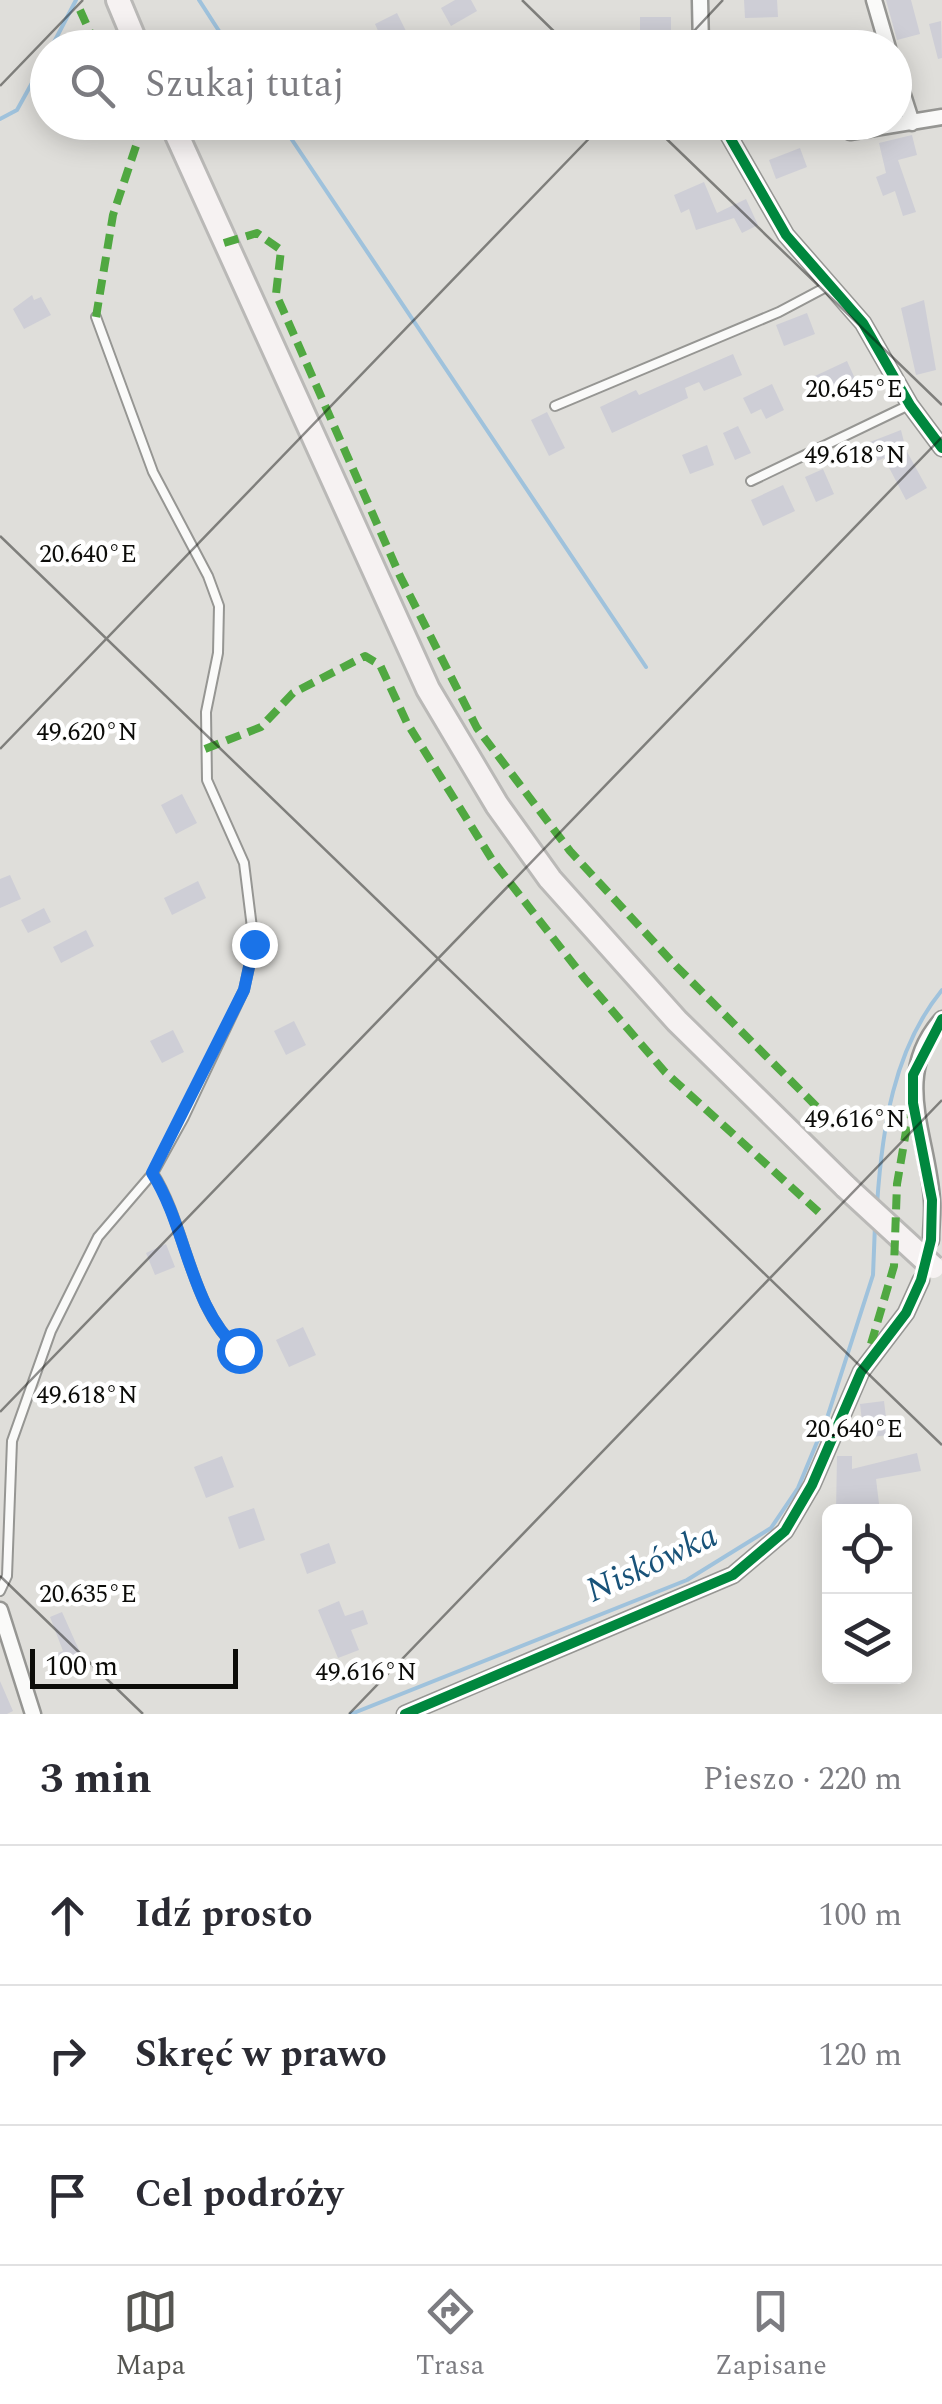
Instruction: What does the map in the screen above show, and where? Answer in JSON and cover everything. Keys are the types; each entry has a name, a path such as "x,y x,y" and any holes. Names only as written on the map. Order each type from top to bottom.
{"main road":[{"path":"118,0 130,30"},
{"path":"179,140 428,689 497,806 550,879 677,1022 932,1274"}],"street":[{"path":"700,0 701,30"},
{"path":"874,0 883,30"},
{"path":"912,122 942,117"},
{"path":"731,140 786,235 864,323 910,405 942,448"},
{"path":"931,1240 932,1200 913,1104 913,1075 942,1019"},
{"path":"405,1714 733,1575 785,1531 812,1485 861,1372 932,1274"},
{"path":"0,1610 34,1714"}],"lane":[{"path":"555,406 779,312 830,284"},
{"path":"0,1591 8,1576 8,1467 19,1415 79,1272 117,1212 152,1173 244,990 254,944 254,918 244,863 208,780 206,712 218,653 218,606 208,576 153,472 96,316"},
{"path":"751,481 910,405"},
{"path":"152,1173 166,1195 218,1332 239,1350"}],"building":[{"path":"455,0 471,0 477,11 451,26 441,8"},
{"path":"744,0 777,0 778,17 745,18"},
{"path":"886,0 911,0 920,34 912,36 912,30 894,30"},
{"path":"397,13 406,30 378,30 375,24"},
{"path":"640,17 671,17 671,30 640,30"},
{"path":"941,21 942,58 938,59 929,24"},
{"path":"912,135 917,155 898,160 916,212 903,216 895,191 883,196 876,177 886,173 879,143 912,140"},
{"path":"800,148 807,167 776,179 769,160"},
{"path":"704,182 717,213 746,199 758,225 742,233 734,218 696,230 689,209 681,213 674,195"},
{"path":"32,295 34,300 41,297 51,315 24,329 13,309"},
{"path":"924,300 936,370 916,375 901,308"},
{"path":"807,313 815,334 784,346 776,325"},
{"path":"733,354 742,375 704,391 699,382 685,388 688,398 612,433 600,407 636,390 639,395"},
{"path":"847,361 857,383 825,398 815,376"},
{"path":"772,384 784,410 766,419 761,409 751,414 743,398"},
{"path":"547,412 565,448 549,456 531,420"},
{"path":"738,426 751,453 735,460 723,433"},
{"path":"901,430 906,450 927,488 906,500 884,458 877,461 870,442"},
{"path":"707,445 714,465 690,474 682,455"},
{"path":"823,469 834,494 816,502 805,477"},
{"path":"783,485 795,511 763,526 751,500"},
{"path":"182,794 197,823 176,834 161,805"},
{"path":"10,875 21,899 0,908 0,879"},
{"path":"198,881 206,898 172,915 164,898"},
{"path":"44,908 51,922 28,933 21,920"},
{"path":"86,930 94,946 61,963 53,947"},
{"path":"294,1021 306,1045 286,1055 274,1031"},
{"path":"173,1030 184,1052 162,1063 150,1041"},
{"path":"166,1244 175,1267 155,1275 146,1253"},
{"path":"303,1327 316,1355 289,1367 276,1340"},
{"path":"884,1401 888,1435 864,1438 860,1404"},
{"path":"917,1453 921,1471 876,1479 879,1504 836,1504 837,1456 852,1456 852,1469"},
{"path":"222,1456 234,1487 206,1498 194,1467"},
{"path":"254,1508 265,1540 239,1549 228,1517"},
{"path":"329,1543 336,1563 307,1574 300,1554"},
{"path":"339,1601 345,1616 363,1610 368,1624 351,1630 359,1650 338,1658 318,1610"},
{"path":"62,1612 87,1668 63,1676 55,1654 63,1651 50,1617"},
{"path":"0,1681 13,1711 7,1714 0,1714"}],"waterway":[{"path":"60,30 76,0"},
{"path":"199,0 218,30"},
{"path":"0,119 17,110 30,87"},
{"path":"292,140 646,667"},
{"name":"Niskówka","path":"877,1205 882,1148 901,1065 925,1013 942,990"},
{"name":"Niskówka","path":"351,1714 687,1580 771,1528 798,1488 827,1418 873,1275 875,1225"}],"marked path":[{"path":"80,10 89,30"},
{"path":"96,317 113,215 138,140"},
{"path":"224,243 257,233 281,250 276,294 400,576 477,728 570,851 676,966 828,1118"},
{"path":"205,749 261,727 293,693 365,656 380,665 407,723 493,861 585,979 665,1072 823,1216"},
{"path":"871,1344 894,1266 897,1184 909,1114"}],"cycle path":[{"path":"731,140 786,235 863,323 910,405 942,448"},
{"path":"405,1714 733,1575 785,1531 812,1485 861,1372 906,1313 921,1280 931,1240 932,1200 913,1103 913,1075 942,1019"}],"route":[{"path":"239,1350 218,1332 166,1195 152,1173 184,1117 244,990 254,944"}]}
